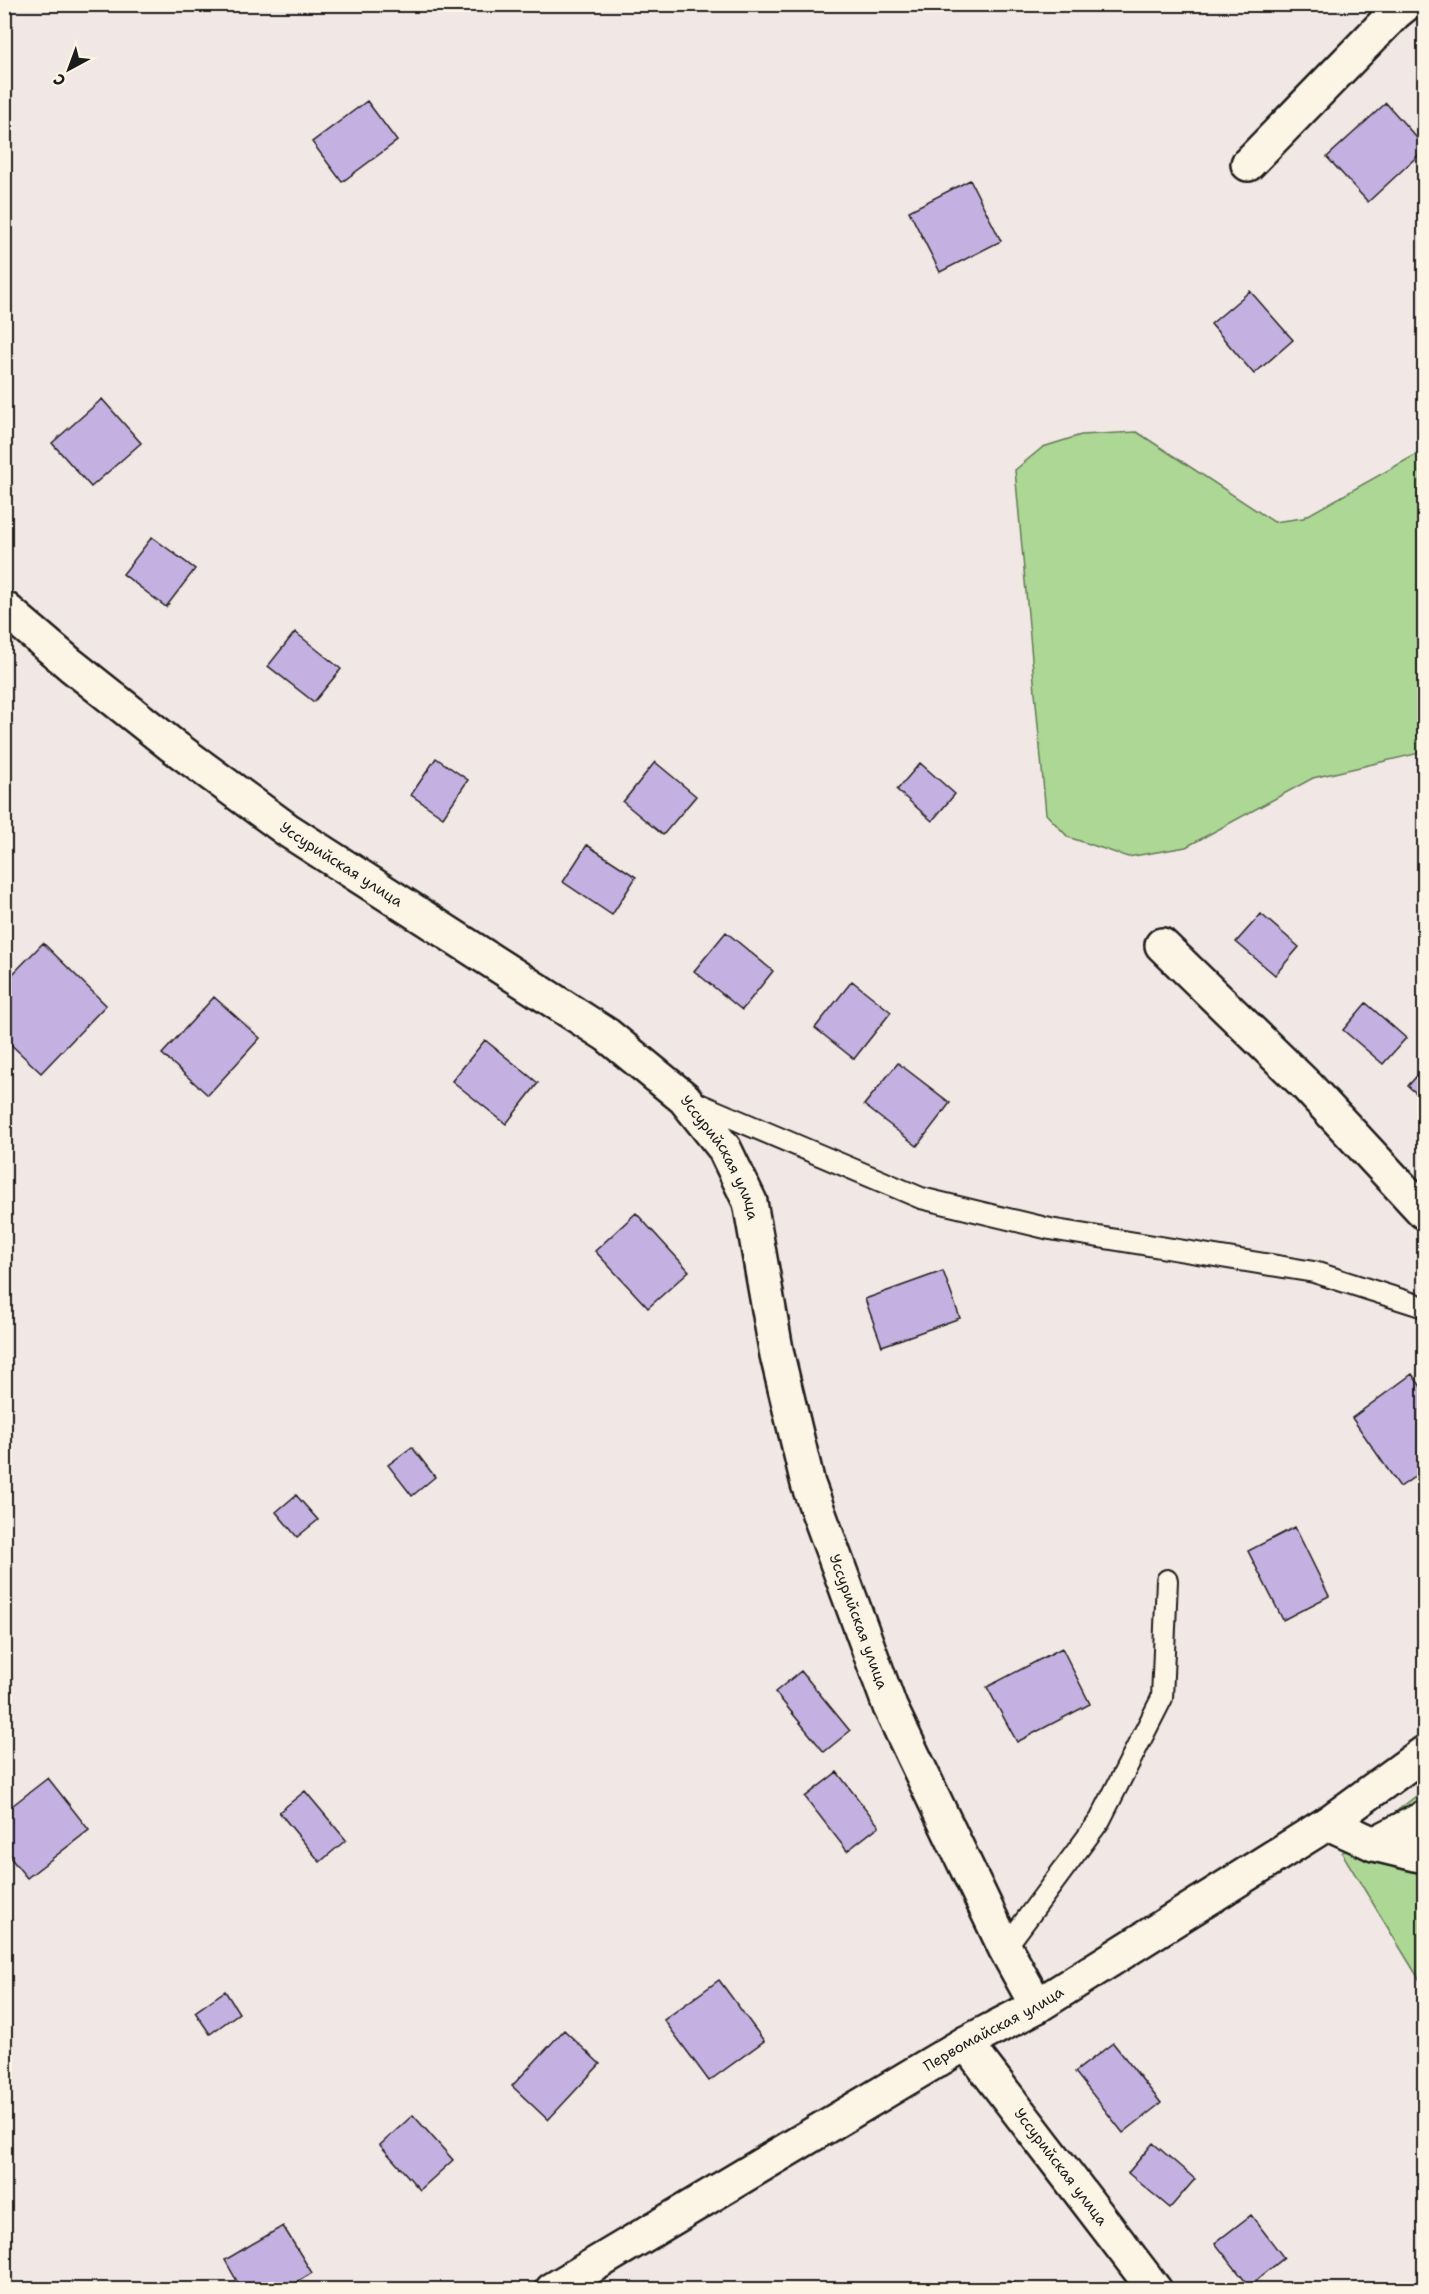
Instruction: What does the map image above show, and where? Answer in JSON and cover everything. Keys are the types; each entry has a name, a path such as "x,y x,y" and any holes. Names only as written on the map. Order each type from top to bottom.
{"street":[{"path":"1248,164 1406,4"},
{"name":"Уссурийская улица","path":"4,608 173,746 289,831 607,1035 684,1098 724,1148 750,1202 777,1355 808,1484 890,1707 1005,1948 1037,2006"},
{"path":"1162,945 1307,1086 1425,1212"},
{"name":"Первомайская улица","path":"552,2289 966,2043 1037,2006 1328,1823 1425,1753"},
{"path":"1374,1844 1425,1818"},
{"path":"1328,1823 1374,1844 1425,1856"},
{"name":"Уссурийская улица","path":"966,2043 1155,2289"}],"lane":[{"path":"684,1098 921,1198 1050,1229 1314,1272 1425,1307"},
{"path":"1005,1948 1100,1820 1162,1698 1167,1580"}],"green space":[{"path":"1137,432 1274,522 1303,518 1424,450 1424,752 1313,778 1186,847 1128,857 1068,837 1046,814 1015,470 1043,447 1081,435"},
{"path":"1424,1790 1424,1987 1342,1853"}],"building":[{"path":"367,101 397,141 342,182 312,142"},
{"path":"1386,103 1424,146 1424,150 1368,202 1327,157"},
{"path":"970,180 1001,241 940,272 909,211"},
{"path":"1250,291 1293,340 1254,374 1211,324"},
{"path":"102,399 141,443 91,487 52,443"},
{"path":"152,537 195,569 166,607 123,574"},
{"path":"295,632 341,669 314,702 268,666"},
{"path":"436,758 468,780 443,817 411,795"},
{"path":"655,762 696,796 663,835 623,802"},
{"path":"920,763 955,794 932,821 897,790"},
{"path":"587,845 636,877 612,915 563,882"},
{"path":"1261,914 1299,947 1275,975 1236,942"},
{"path":"726,932 773,971 742,1010 694,971"},
{"path":"43,943 106,1005 41,1073 4,1038 4,983"},
{"path":"852,981 891,1012 854,1059 815,1028"},
{"path":"214,997 260,1038 208,1095 162,1054"},
{"path":"1366,1003 1406,1038 1383,1064 1343,1030"},
{"path":"485,1040 538,1083 506,1124 452,1081"},
{"path":"898,1063 950,1103 917,1146 864,1105"},
{"path":"1424,1068 1424,1100 1408,1086"},
{"path":"636,1213 689,1271 648,1308 595,1251"},
{"path":"943,1271 960,1318 882,1346 865,1299"},
{"path":"1412,1374 1424,1391 1424,1470 1400,1487 1352,1418"},
{"path":"412,1447 435,1477 412,1496 388,1465"},
{"path":"296,1495 318,1520 297,1537 276,1512"},
{"path":"1295,1527 1329,1596 1283,1620 1248,1551"},
{"path":"1062,1648 1090,1704 1017,1742 987,1687"},
{"path":"801,1671 850,1731 824,1752 775,1692"},
{"path":"837,1772 879,1826 847,1851 805,1797"},
{"path":"48,1778 89,1830 27,1878 4,1850 4,1812"},
{"path":"305,1791 346,1840 320,1862 279,1812"},
{"path":"719,1980 764,2041 709,2081 664,2020"},
{"path":"225,1991 239,2013 210,2034 195,2012"},
{"path":"564,2030 600,2064 548,2120 512,2086"},
{"path":"1113,2043 1161,2103 1123,2133 1075,2072"},
{"path":"413,2115 453,2160 420,2190 380,2145"},
{"path":"1153,2143 1195,2179 1170,2208 1128,2173"},
{"path":"1251,2215 1284,2258 1249,2286 1215,2243"},
{"path":"283,2226 312,2273 284,2290 242,2290 225,2260"},
{"path":"1008,2281 1030,2290 1005,2290"}]}
